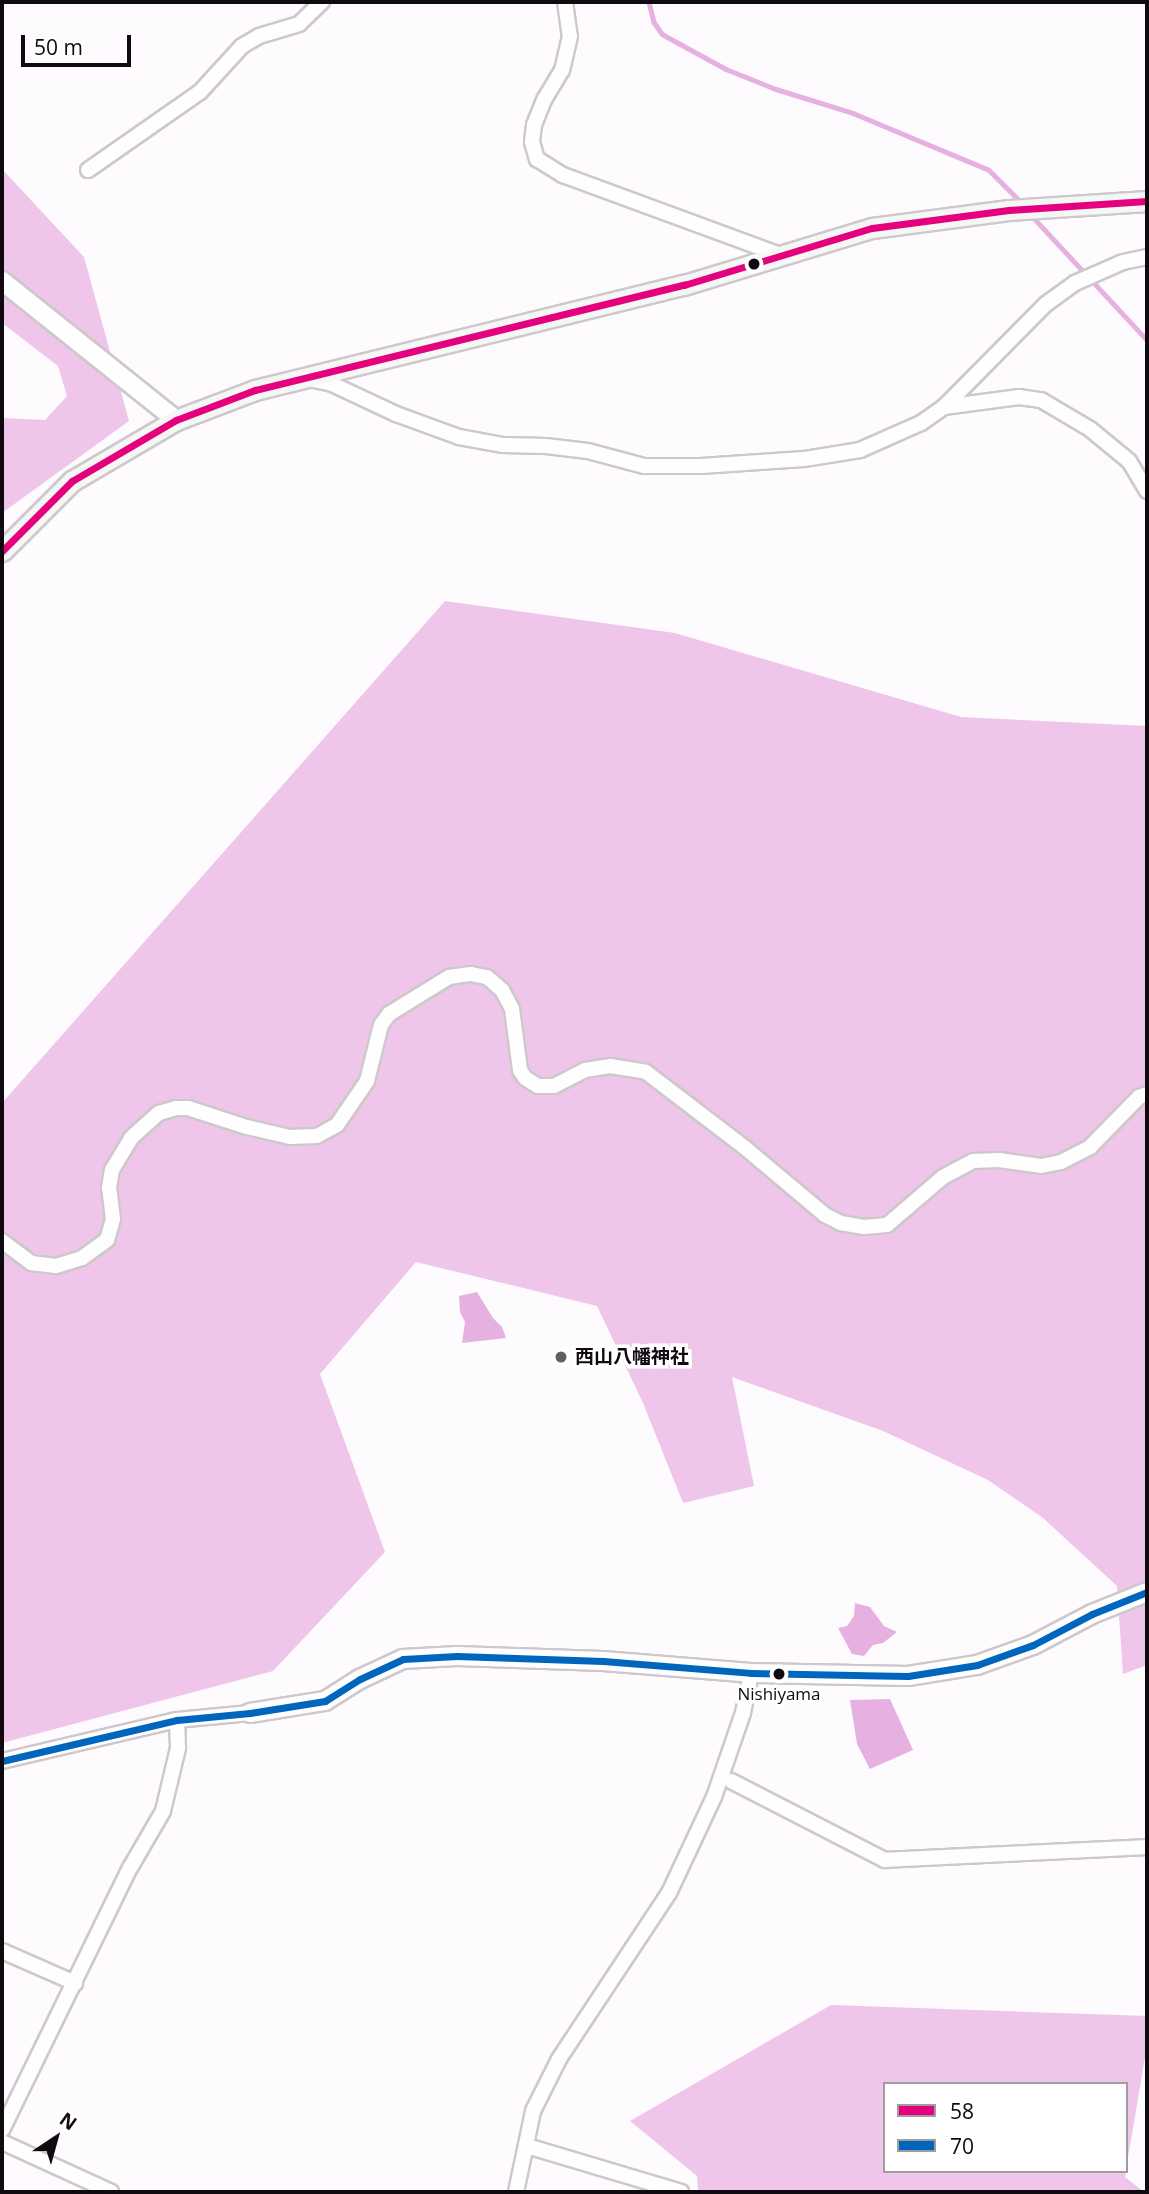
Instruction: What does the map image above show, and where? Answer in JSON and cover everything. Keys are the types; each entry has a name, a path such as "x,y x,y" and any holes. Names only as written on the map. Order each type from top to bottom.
{"main road":[{"path":"2,551 72,481 176,420 255,390 684,285 778,254 872,228 1009,210 1147,201"}],"street":[{"path":"89,170 200,92 242,46 259,36 299,24 321,2"},
{"path":"565,2 570,36 562,70 544,100 534,125 532,142 537,159 563,175 778,254"},
{"path":"304,379 332,384 396,414 459,438 503,445 588,451 644,466 701,466 791,460 860,450 920,422 944,407 1046,304 1074,283 1123,262 1147,257"},
{"path":"2,281 176,420"},
{"path":"944,407 1019,397 1041,400 1090,429 1129,461 1147,491"},
{"path":"2,1241 31,1263 56,1266 82,1258 107,1240 114,1219 109,1188 112,1170 131,1138 159,1114 167,1111 188,1108 290,1137 317,1136 337,1125 367,1081 381,1025 389,1014 449,977 471,974 487,977 502,989 512,1009 520,1070 525,1078 538,1086 554,1086 585,1070 610,1066 646,1072 744,1147 825,1215 841,1223 864,1227 887,1225 943,1177 973,1161 999,1160 1041,1166 1061,1162 1090,1147 1139,1097 1147,1094"},
{"path":"2,1761 177,1720 250,1713 325,1701 360,1679 402,1659 457,1656 603,1661 751,1673 908,1676 977,1665 1033,1646 1092,1614 1147,1592"},
{"path":"516,2192 533,2111 559,2059 669,1893 714,1797 743,1713 751,1673"},
{"path":"2,2130 130,1868 163,1811 178,1748 177,1720"},
{"path":"731,1780 886,1860 1147,1847"},
{"path":"2,1951 75,1983"},
{"path":"2,2143 111,2192"},
{"path":"527,2146 681,2192"}],"shaded area":[{"path":"2,169 84,257 129,421 2,513 2,418 45,420 67,396 58,366 2,323"},
{"path":"445,601 675,633 961,717 1147,726 1147,1665 1123,1674 1117,1586 1043,1518 988,1480 883,1431 732,1377 754,1486 683,1503 643,1403 597,1306 416,1262 320,1374 385,1552 273,1671 2,1743 2,1103"},
{"path":"477,1292 502,1327 506,1338 462,1343 465,1322 460,1312 459,1296"},
{"path":"855,1603 870,1607 884,1626 897,1632 883,1643 873,1645 864,1656 852,1654 838,1628 847,1626 854,1616"},
{"path":"890,1699 913,1750 870,1769 857,1744 850,1700"},
{"path":"831,2005 1147,2016 1147,2046 1128,2157 1128,2082 883,2082 883,2173 1126,2173 1125,2177 1144,2192 698,2192 697,2176 630,2121"}],"waterway":[{"path":"649,2 654,22 662,34 726,69 776,89 853,113 989,170 1021,202"},
{"path":"1031,215 1147,340"}],"transit line":[{"name":"58","path":"2,551 72,481 176,420 255,390 684,285 872,228 1009,210 1147,201"},
{"name":"70","path":"2,1761 177,1720 250,1713 325,1701 360,1679 403,1659 457,1656 603,1661 751,1673 908,1676 977,1665 1033,1645 1092,1614 1147,1592"}],"place":[{"name":"西山八幡神社","path":"561,1357"},
{"name":"Nishiyama","path":"779,1674"}]}
